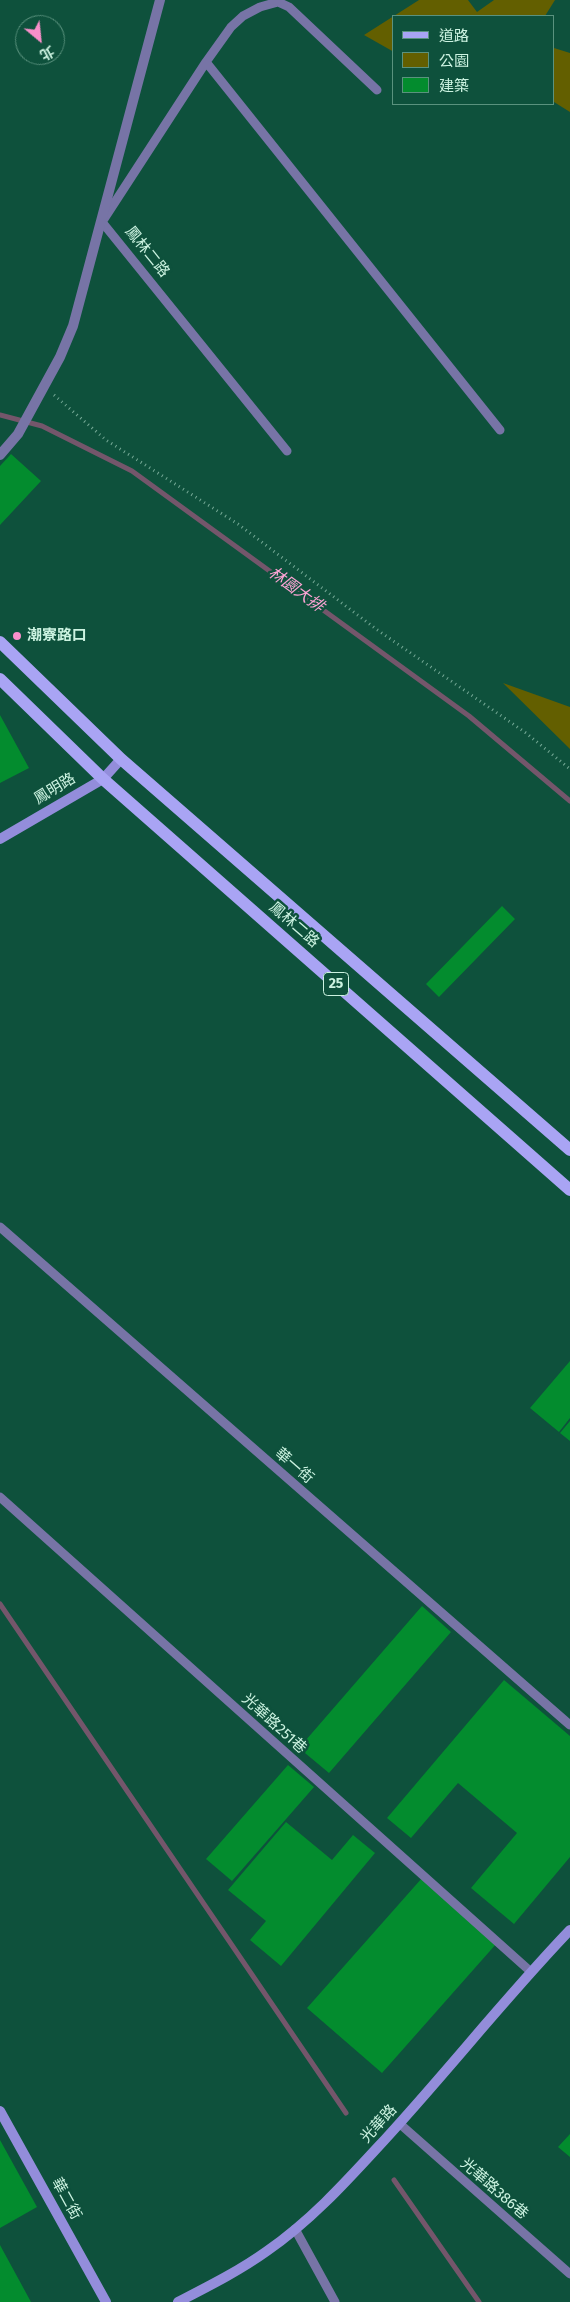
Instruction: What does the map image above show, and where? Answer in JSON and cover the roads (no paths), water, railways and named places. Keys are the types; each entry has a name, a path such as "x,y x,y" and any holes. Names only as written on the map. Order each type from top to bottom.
{"main road":[{"name":"鳳林二路","path":"0,642 121,759 570,1150"},
{"name":"鳳林二路","path":"0,679 103,778 570,1190"}],"street":[{"path":"0,455 18,434 60,357 73,326 160,0"},
{"name":"鳳明路","path":"0,839 103,778 121,759"},
{"name":"光華路","path":"178,2302 230,2275 268,2251 331,2198 400,2124 530,1971 570,1930"},
{"name":"華二街","path":"0,2111 106,2302"}],"lane":[{"path":"102,222 206,62 231,27 243,16 260,7 278,2 289,6 377,90"},
{"path":"206,62 500,430"},
{"name":"鳳林二路","path":"102,222 288,451"},
{"name":"華一街","path":"0,1227 570,1725"},
{"name":"光華路251巷","path":"0,1497 530,1971"},
{"name":"光華路386巷","path":"400,2124 570,2274"},
{"path":"296,2229 336,2302"}],"waterway":[{"name":"林園大排","path":"0,415 42,426 132,471 469,716 570,801"},
{"path":"0,1604 346,2113"},
{"path":"394,2180 479,2302"}],"place":[{"name":"潮寮路口","path":"17,636"}]}
